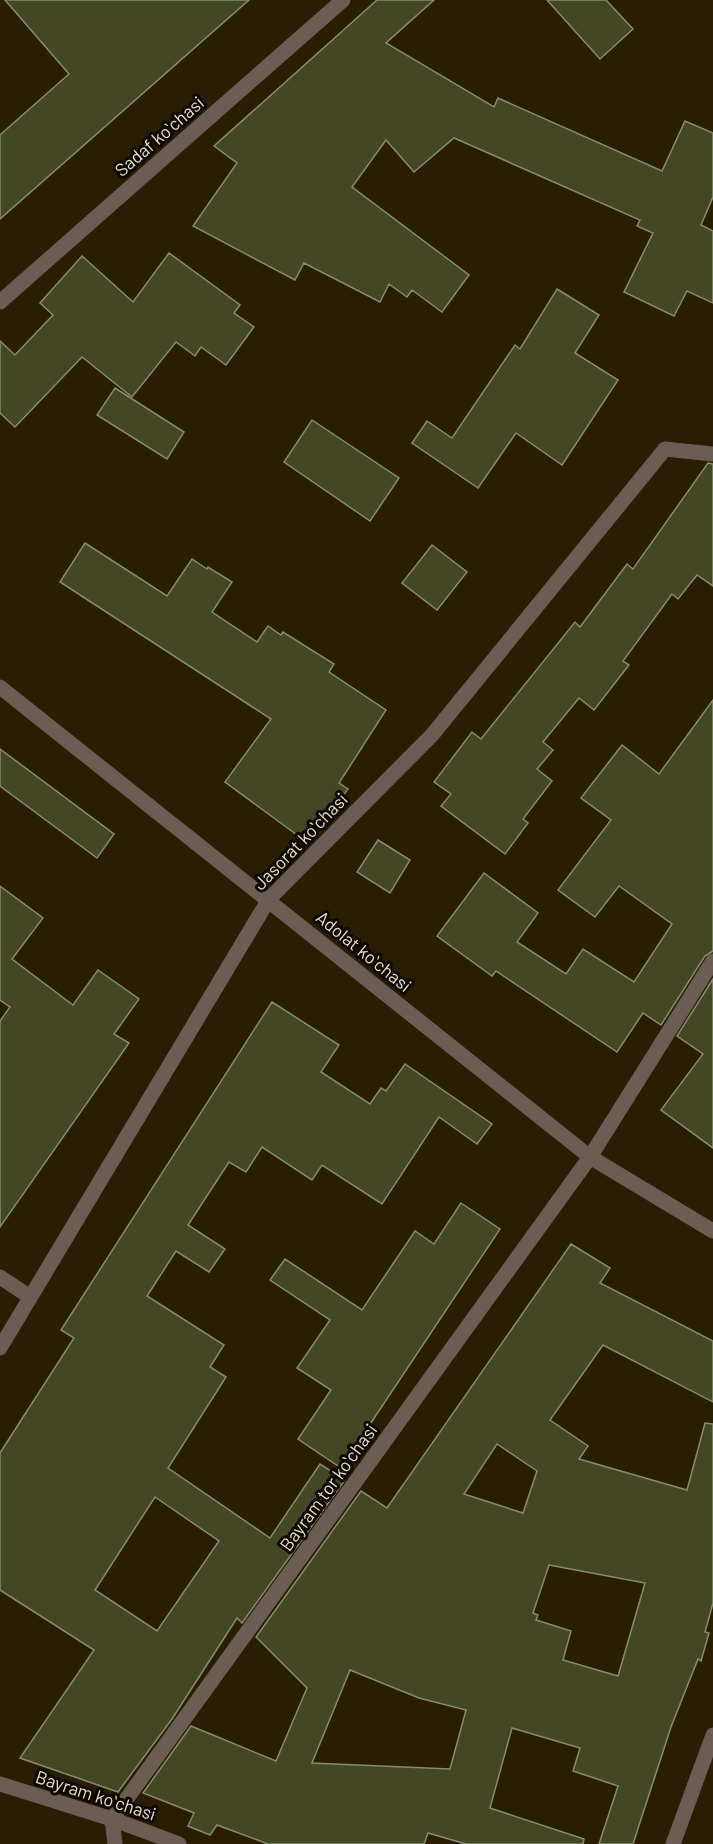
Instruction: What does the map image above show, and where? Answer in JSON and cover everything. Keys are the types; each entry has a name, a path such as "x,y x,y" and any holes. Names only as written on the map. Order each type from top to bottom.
{"street":[{"name":"Sadaf koʻchasi","path":"0,302 343,0"},
{"name":"Jasorat koʻchasi","path":"0,1348 269,899 432,735 665,449 713,454"},
{"name":"Adolat koʻchasi","path":"0,687 590,1157 713,1231"},
{"name":"Bayram tor koʻchasi","path":"112,1819 590,1157 713,961"},
{"path":"0,1277 30,1297"},
{"path":"673,1844 713,1735"},
{"name":"Bayram koʻchasi","path":"0,1784 112,1819 179,1844"},
{"path":"112,1819 115,1844"}],"building":[{"path":"5,0 249,0 0,219 0,135 69,74"},
{"path":"377,0 434,0 386,43 494,107 498,98 662,171 685,121 713,133 713,197 701,225 713,231 713,303 687,291 674,316 624,292 653,233 637,226 640,220 454,138 414,172 386,140 352,187 469,275 442,312 412,290 407,297 389,284 380,302 304,263 295,280 193,226 237,163 214,146"},
{"path":"547,0 606,0 633,29 600,59"},
{"path":"169,253 240,305 234,313 254,327 226,365 201,347 195,356 176,342 132,397 82,357 15,427 0,413 0,341 15,355 53,315 40,303 82,256 133,302"},
{"path":"557,289 599,315 575,353 618,380 562,465 516,433 478,488 412,443 427,421 452,438 515,345 520,349"},
{"path":"115,388 184,432 167,459 97,415"},
{"path":"312,420 399,478 370,521 284,462"},
{"path":"708,463 713,464 713,586 697,575 678,599 672,594 623,661 629,665 594,710 579,698 543,742 553,750 537,769 552,781 523,819 528,823 505,854 441,806 451,794 434,782 472,732 481,739 575,622 580,627 627,564 633,569"},
{"path":"85,543 167,596 192,559 207,569 208,567 232,582 212,612 257,642 268,626 281,635 283,632 334,664 329,672 386,710 339,783 348,789 308,843 225,782 271,719 60,582"},
{"path":"432,545 467,572 437,610 402,583"},
{"path":"713,700 713,951 705,956 661,1025 643,1013 617,1052 496,971 492,976 437,936 484,873 538,913 517,942 566,974 583,949 634,982 672,924 619,886 595,917 558,890 611,820 581,798 622,745 659,774"},
{"path":"0,749 114,834 97,858 0,786"},
{"path":"378,840 410,860 390,893 357,872"},
{"path":"0,886 43,918 12,959 73,1005 98,970 139,999 114,1034 129,1043 0,1227 0,1021 10,1007 0,1000"},
{"path":"713,979 713,1148 661,1110 703,1054 677,1036"},
{"path":"272,1002 339,1045 321,1072 370,1104 381,1088 386,1091 405,1064 492,1124 477,1144 439,1117 382,1204 322,1165 312,1180 262,1147 246,1172 229,1162 188,1225 225,1249 209,1272 176,1251 147,1296 224,1345 210,1367 226,1377 168,1468 270,1538 320,1464 345,1480 242,1623 237,1618 172,1719 118,1792 20,1758 94,1650 0,1590 0,1453 74,1338 61,1330","holes":["155,1497 219,1541 157,1631 95,1590"]},
{"path":"461,1203 500,1229 341,1468 298,1439 331,1390 297,1368 330,1320 270,1280 285,1259 362,1310 415,1231 434,1244"},
{"path":"571,1244 610,1268 600,1283 713,1341 713,1402 603,1345 550,1420 588,1446 579,1459 687,1490 705,1423 713,1424 713,1603 705,1632 709,1633 701,1661 698,1659 671,1727 633,1844 599,1844 618,1786 573,1771 580,1748 512,1728 490,1808 584,1839 583,1844 466,1844 428,1833 424,1844 268,1844 217,1825 210,1835 188,1826 194,1813 143,1793 191,1726 276,1761 307,1688 256,1637 361,1491 387,1508","holes":["497,1444 537,1471 523,1513 464,1494","549,1565 645,1583 618,1676 563,1660 571,1631 536,1620 538,1615 533,1613","350,1670 419,1698 466,1710 450,1769 312,1763"]}]}
